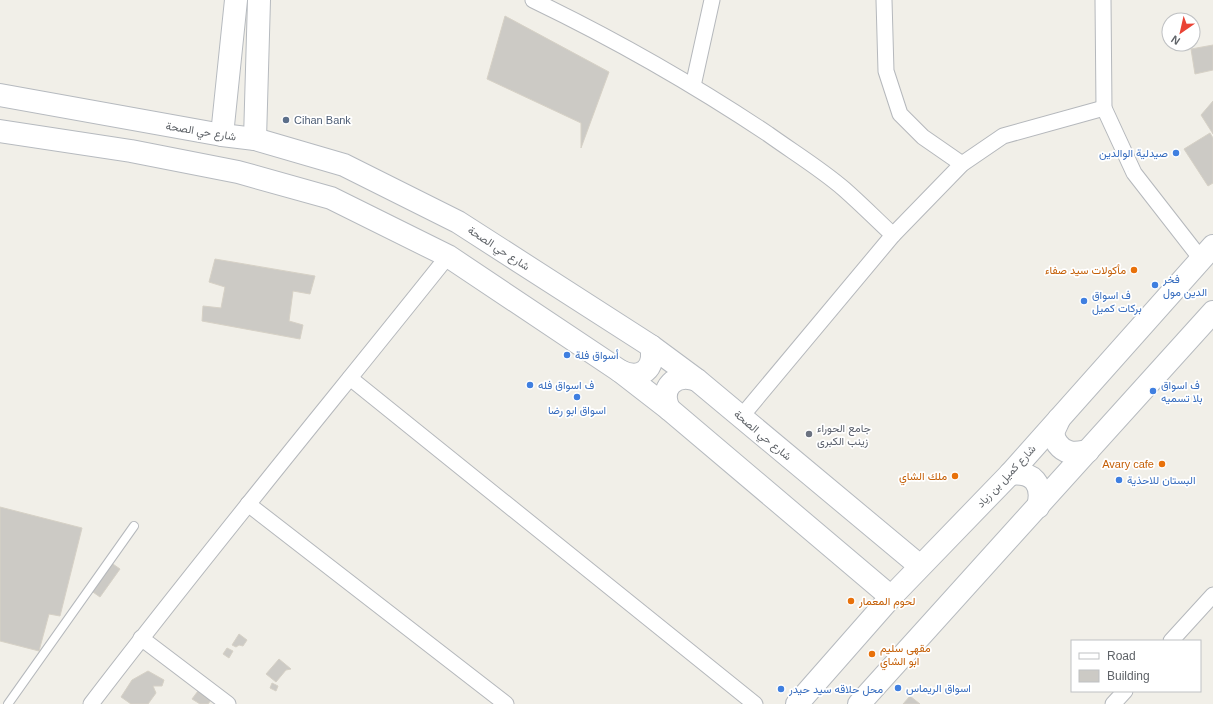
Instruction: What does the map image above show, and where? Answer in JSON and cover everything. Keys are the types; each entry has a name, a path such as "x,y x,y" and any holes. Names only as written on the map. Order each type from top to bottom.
{"main road":[{"path":"222,135 236,0"},
{"path":"255,139 259,0"},
{"name":"شارع حي الصحة","path":"0,95 222,135 255,139 344,165 458,222 651,346 697,380 920,566"},
{"path":"0,131 131,152 238,172 331,198 448,256 620,371 669,409 891,597"},
{"name":"شارع كميل بن زياد","path":"797,704 891,597 1010,474 1207,252"},
{"path":"860,704 1213,312"},
{"path":"620,371 628,375 637,375 646,371 651,364 653,355 651,346"},
{"path":"669,409 666,402 668,386 674,380 681,377 689,377 697,380"},
{"path":"1059,419 1054,431 1054,438 1058,445 1069,452 1079,453 1088,451"},
{"path":"1010,474 1020,473 1031,477 1038,485 1040,496 1038,507"}],"street":[{"path":"533,0 693,86 788,148 844,189 893,235"},
{"path":"693,86 712,0"},
{"path":"884,0 886,71 900,114 923,136 962,164"},
{"path":"1102,0 1104,108 1134,173 1207,252"},
{"path":"741,417 893,235 962,164 1003,136 1104,108"},
{"path":"91,704 141,638 448,256"},
{"path":"350,378 755,704"},
{"path":"248,504 506,704"},
{"path":"1172,640 1213,595"},
{"path":"141,638 228,704"},
{"path":"1113,704 1124,692"}],"lane":[{"path":"8,704 134,526"}],"building":[{"path":"505,16 609,72 581,148 581,123 487,79"},
{"path":"1213,45 1213,70 1195,74 1191,52 1201,52 1201,47"},
{"path":"1213,101 1213,134 1201,115"},
{"path":"1210,133 1213,138 1213,183 1208,186 1184,149"},
{"path":"215,259 315,276 310,294 293,291 289,321 303,325 300,339 202,321 203,306 221,308 225,287 209,282"},
{"path":"0,507 82,528 60,616 49,614 39,651 0,641"},
{"path":"110,562 120,569 100,597 90,590"},
{"path":"239,634 247,640 243,646 239,645 236,647 232,645"},
{"path":"227,648 233,651 229,658 223,654"},
{"path":"279,659 291,669 286,670 276,682 266,674"},
{"path":"148,671 164,680 162,686 153,686 156,693 148,704 131,704 121,697 132,680"},
{"path":"272,683 278,686 276,691 270,688"},
{"path":"198,691 211,700 208,704 200,704 192,699"},
{"path":"910,696 920,704 903,704"}],"place":[{"name":"Cihan Bank","path":"286,120"},
{"name":"صيدلية الوالدين","path":"1176,153"},
{"name":"مأكولات سيد صفاء","path":"1134,270"},
{"name":"فخر الدين مول","path":"1155,285"},
{"name":"ف اسواق بركات كميل","path":"1084,301"},
{"name":"أسواق فلة","path":"567,355"},
{"name":"ف اسواق فله","path":"530,385"},
{"name":"ف اسواق بلا تسميه","path":"1153,391"},
{"name":"اسواق ابو رضا","path":"577,397"},
{"name":"جامع الحوراء زينب الكبرى","path":"809,434"},
{"name":"Avary cafe","path":"1162,464"},
{"name":"ملك الشاي","path":"955,476"},
{"name":"البستان للاحذية","path":"1119,480"},
{"name":"لحوم المعمار","path":"851,601"},
{"name":"مقهى سليم ابو الشاي","path":"872,654"},
{"name":"اسواق الريماس","path":"898,688"},
{"name":"محل حلاقه سيد حيدر","path":"781,689"}]}
